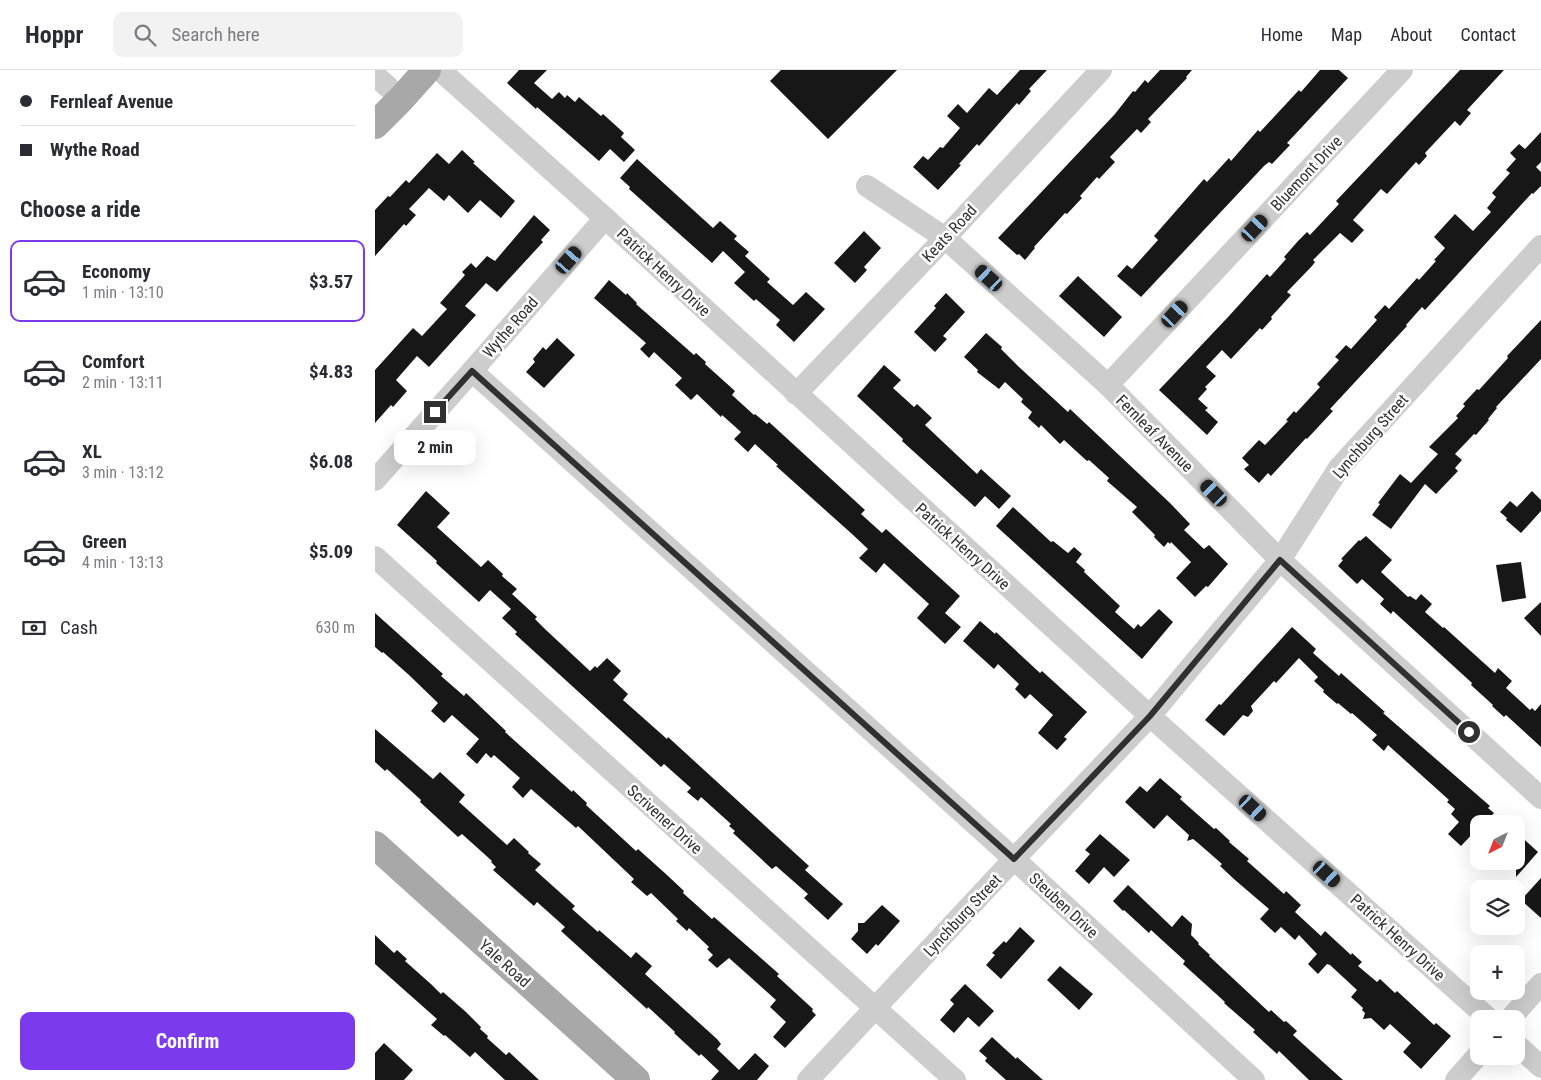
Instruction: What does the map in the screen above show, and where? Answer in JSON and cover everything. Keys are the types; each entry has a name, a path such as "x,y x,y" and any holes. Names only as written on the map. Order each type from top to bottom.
{"main road":[{"path":"375,125 427,70"},
{"name":"Yale Road","path":"375,846 636,1080"}],"street":[{"name":"Patrick Henry Drive","path":"440,70 605,218 1150,716 1479,1010"},
{"name":"Keats Road","path":"796,394 945,238 1101,70"},
{"name":"Bluemont Drive","path":"1108,385 1402,70"},
{"path":"375,75 401,99"},
{"name":"Fernleaf Avenue","path":"867,186 945,238 1108,385 1280,560 1541,798"},
{"name":"Wythe Road","path":"375,480 605,218"},
{"name":"Lynchburg Street","path":"808,1080 1150,716 1280,560 1339,468 1540,249"},
{"name":"Steuben Drive","path":"472,371 1014,859 1254,1080"},
{"name":"Scrivener Drive","path":"375,557 955,1080"},
{"path":"1518,1010 1541,984"},
{"path":"1525,1052 1541,1067"},
{"path":"1456,1080 1470,1064"}],"building":[{"path":"519,70 547,70 534,83 552,99 559,92 565,98 567,95 575,102 579,97 601,116 603,114 624,133 621,137 635,150 624,162 610,149 599,161 507,83"},
{"path":"781,70 897,70 828,139 770,81"},
{"path":"1020,70 1047,70 1029,89 1031,91 1019,105 1017,103 979,146 977,144 938,190 913,167 923,156 928,160 940,147 943,148 960,128 947,116 958,104 967,113 989,88 997,95"},
{"path":"1160,70 1192,70 1187,78 1148,119 1151,122 1141,133 1137,129 1110,157 1115,162 1099,179 1097,177 1080,196 1082,198 1067,214 1065,213 1034,247 1025,260 1019,254 1017,255 998,238 1115,114 1133,91 1135,92 1145,80 1148,83"},
{"path":"1320,70 1339,70 1348,78 1287,143 1290,145 1272,164 1269,162 1264,166 1141,297 1117,276 1127,265 1132,269 1158,240 1154,236 1204,179 1207,182 1229,158 1231,161 1258,130 1260,132 1299,90 1301,92"},
{"path":"1460,70 1504,70 1467,110 1471,113 1460,126 1455,121 1425,153 1427,156 1419,165 1416,162 1387,194 1381,189 1353,220 1364,230 1352,243 1340,233 1313,260 1315,262 1312,266 1287,292 1291,295 1262,330 1260,328 1231,359 1222,350 1206,367 1216,376 1205,387 1207,389 1198,399 1208,408 1205,410 1218,422 1207,435 1159,390 1267,274 1270,277 1286,259 1284,257 1298,241 1307,232 1310,235 1339,204 1336,201"},
{"path":"1541,132 1541,162 1536,167 1541,172 1541,186 1532,193 1425,310 1422,307 1407,326 1330,409 1333,411 1307,439 1271,476 1268,473 1259,483 1244,469 1249,465 1242,458 1259,440 1265,445 1288,421 1286,420 1294,411 1296,413 1320,387 1317,384 1339,360 1335,357 1346,345 1351,349 1377,320 1374,317 1385,305 1389,309 1417,278 1419,280 1436,261 1434,260 1445,248 1434,237 1455,214 1473,231 1491,212 1487,208 1496,197 1492,193 1510,173 1506,170 1516,159 1510,153 1519,144 1525,149"},
{"path":"462,150 475,162 473,163 515,201 501,218 480,200 468,213 449,195 444,201 429,188 409,209 416,215 406,226 404,224 375,256 375,210 406,180 409,183 437,153 449,164"},
{"path":"637,159 713,228 720,221 737,236 734,239 749,252 745,256 770,279 767,282 793,305 806,292 825,309 794,342 776,325 780,320 734,283 745,272 723,251 712,263 629,189 630,187 620,178"},
{"path":"534,215 550,230 541,240 543,242 497,292 486,283 465,306 476,315 429,367 417,356 396,380 407,391 375,423 375,370 413,328 422,336 447,309 440,303 465,275 462,272 471,263 476,268 487,256 495,261"},
{"path":"864,231 881,248 864,267 867,270 855,283 834,263"},
{"path":"1078,276 1122,317 1104,337 1059,296"},
{"path":"609,280 626,295 627,293 636,304 694,355 696,353 706,362 705,364 735,391 732,395 754,415 767,424 769,422 865,510 861,514 882,533 886,529 960,596 945,613 961,627 945,644 917,618 929,604 884,563 876,573 859,558 868,549 776,466 778,465 755,444 748,452 734,439 741,432 722,415 721,417 697,394 691,400 675,385 682,378 654,352 649,358 640,349 646,343 594,298"},
{"path":"946,293 965,312 943,336 947,339 935,352 914,332 936,308 934,306"},
{"path":"1541,320 1541,359 1496,407 1489,420 1476,435 1474,434 1455,454 1462,460 1455,468 1458,471 1436,494 1425,484 1391,529 1372,515 1380,504 1378,503 1400,474 1411,483 1438,454 1429,447 1458,418 1456,416 1465,406 1463,404 1477,389 1479,390 1508,358 1507,356"},
{"path":"986,333 1002,347 1001,349 1019,367 1068,412 1070,409 1170,503 1190,524 1184,530 1204,549 1209,545 1228,564 1208,587 1206,586 1195,597 1176,578 1191,562 1171,542 1170,544 1168,542 1164,547 1154,537 1155,535 1132,512 1137,507 1107,481 1109,478 1089,460 1087,461 1064,440 1060,444 1041,425 1039,428 1028,418 1032,412 1021,402 1023,399 1005,382 999,389 977,372 978,370 964,357"},
{"path":"557,338 575,355 544,388 526,372 535,362 533,359 543,347 546,350"},
{"path":"884,365 901,380 893,388 914,407 917,404 932,418 925,425 977,474 981,469 1011,496 999,509 985,496 975,507 902,441 903,439 857,396"},
{"path":"426,491 450,513 437,527 481,567 488,560 503,574 502,576 517,589 512,594 537,617 535,619 546,630 590,671 595,666 597,668 607,658 621,671 613,680 628,694 623,700 667,739 668,737 809,866 805,870 843,904 828,920 804,898 808,894 776,866 772,869 733,833 735,831 729,826 731,824 701,797 698,801 687,792 691,788 664,764 661,767 515,634 517,632 502,618 511,609 490,590 479,602 397,525"},
{"path":"1532,491 1541,500 1541,511 1521,533 1500,512 1510,501 1517,507"},
{"path":"1013,507 1051,542 1053,541 1068,553 1074,547 1082,554 1076,562 1120,606 1115,612 1134,629 1138,624 1141,627 1159,609 1173,622 1142,659 996,526"},
{"path":"1366,536 1392,560 1381,572 1408,597 1410,596 1416,600 1421,594 1432,604 1425,612 1495,673 1498,668 1512,681 1506,688 1530,710 1532,708 1535,711 1541,704 1541,747 1506,715 1504,717 1492,706 1471,685 1472,683 1393,611 1391,614 1380,604 1384,599 1362,579 1357,584 1338,566 1343,560 1341,559 1359,540"},
{"path":"1521,562 1526,598 1502,602 1496,565"},
{"path":"1541,602 1541,636 1524,618"},
{"path":"375,613 443,674 441,676 464,696 466,693 505,732 572,792 573,790 587,803 586,805 636,851 638,849 667,875 684,891 683,893 712,919 714,917 779,974 777,976 813,1009 812,1011 816,1015 785,1048 773,1037 786,1022 770,1007 776,1000 729,958 717,968 708,960 713,955 707,949 709,947 689,928 687,931 676,921 678,919 651,893 647,896 631,882 634,879 578,826 576,828 531,789 523,798 512,787 520,778 494,755 491,758 486,753 477,764 466,754 479,739 452,715 444,723 431,711 438,703 409,675 375,647"},
{"path":"980,621 995,634 996,632 1040,673 1042,671 1087,712 1064,737 1067,739 1057,750 1038,733 1053,715 1030,694 1025,699 1015,689 1019,684 998,664 994,669 963,641"},
{"path":"1292,627 1316,649 1313,653 1339,676 1341,673 1385,712 1383,713 1490,806 1488,808 1494,813 1492,815 1470,815 1470,836 1461,846 1448,834 1459,822 1451,814 1455,809 1447,802 1449,800 1388,745 1384,751 1372,740 1377,735 1352,713 1337,704 1323,692 1324,690 1314,681 1318,677 1299,658 1251,706 1253,711 1248,717 1243,715 1224,736 1205,720 1219,704 1221,705"},
{"path":"375,729 433,779 440,772 465,795 459,802 507,845 514,838 541,864 535,870 575,906 572,909 631,958 636,952 652,966 645,974 717,1039 721,1044 717,1049 739,1070 755,1053 769,1066 757,1080 711,1080 719,1071 701,1054 699,1056 648,1007 647,1009 561,931 565,927 537,902 534,906 493,870 496,867 492,861 462,834 458,837 387,769 385,771 375,762"},
{"path":"1160,778 1182,797 1180,799 1214,829 1216,828 1249,859 1247,861 1284,894 1286,891 1301,905 1295,912 1321,936 1325,931 1351,955 1352,953 1362,962 1358,966 1377,982 1380,979 1395,993 1397,991 1434,1025 1436,1023 1451,1036 1421,1069 1403,1052 1411,1043 1390,1024 1384,1030 1371,1018 1363,1019 1365,1013 1362,1010 1363,1008 1351,997 1357,990 1330,965 1327,964 1318,974 1308,964 1317,954 1299,935 1295,940 1281,927 1275,933 1260,919 1269,909 1220,866 1222,864 1193,839 1187,841 1189,835 1167,815 1154,829 1125,802 1140,786 1147,792"},
{"path":"1100,834 1130,860 1114,877 1104,867 1089,884 1075,871 1090,854 1085,850"},
{"path":"1525,840 1538,852 1525,867"},
{"path":"1516,870 1522,870 1516,877"},
{"path":"1541,878 1541,918 1525,904 1525,896"},
{"path":"1128,885 1172,927 1182,915 1192,924 1191,935 1209,956 1269,1012 1271,1010 1297,1031 1293,1035 1343,1080 1309,1080 1279,1051 1277,1054 1253,1032 1255,1030 1183,964 1185,961 1151,930 1149,933 1113,901"},
{"path":"882,905 900,921 878,946 876,944 867,954 851,939 858,931 858,923 864,923"},
{"path":"1020,927 1035,941 1001,979 986,965 995,955 992,953 1004,941 1006,943"},
{"path":"375,935 394,953 397,950 407,959 405,961 441,994 443,992 466,1012 481,1027 480,1029 488,1036 487,1038 506,1055 509,1052 539,1080 505,1080 475,1052 470,1057 431,1025 437,1019 375,964"},
{"path":"1060,966 1093,994 1079,1010 1047,980"},
{"path":"965,984 994,1011 979,1027 968,1017 954,1033 940,1020 954,1004 950,1000"},
{"path":"992,1037 1043,1080 1006,1080 985,1061 987,1058 979,1051"},
{"path":"384,1043 413,1070 404,1080 375,1080 375,1053"}],"route":[{"path":"435,412 472,371 1014,859 1150,716 1280,560 1469,732"}]}
